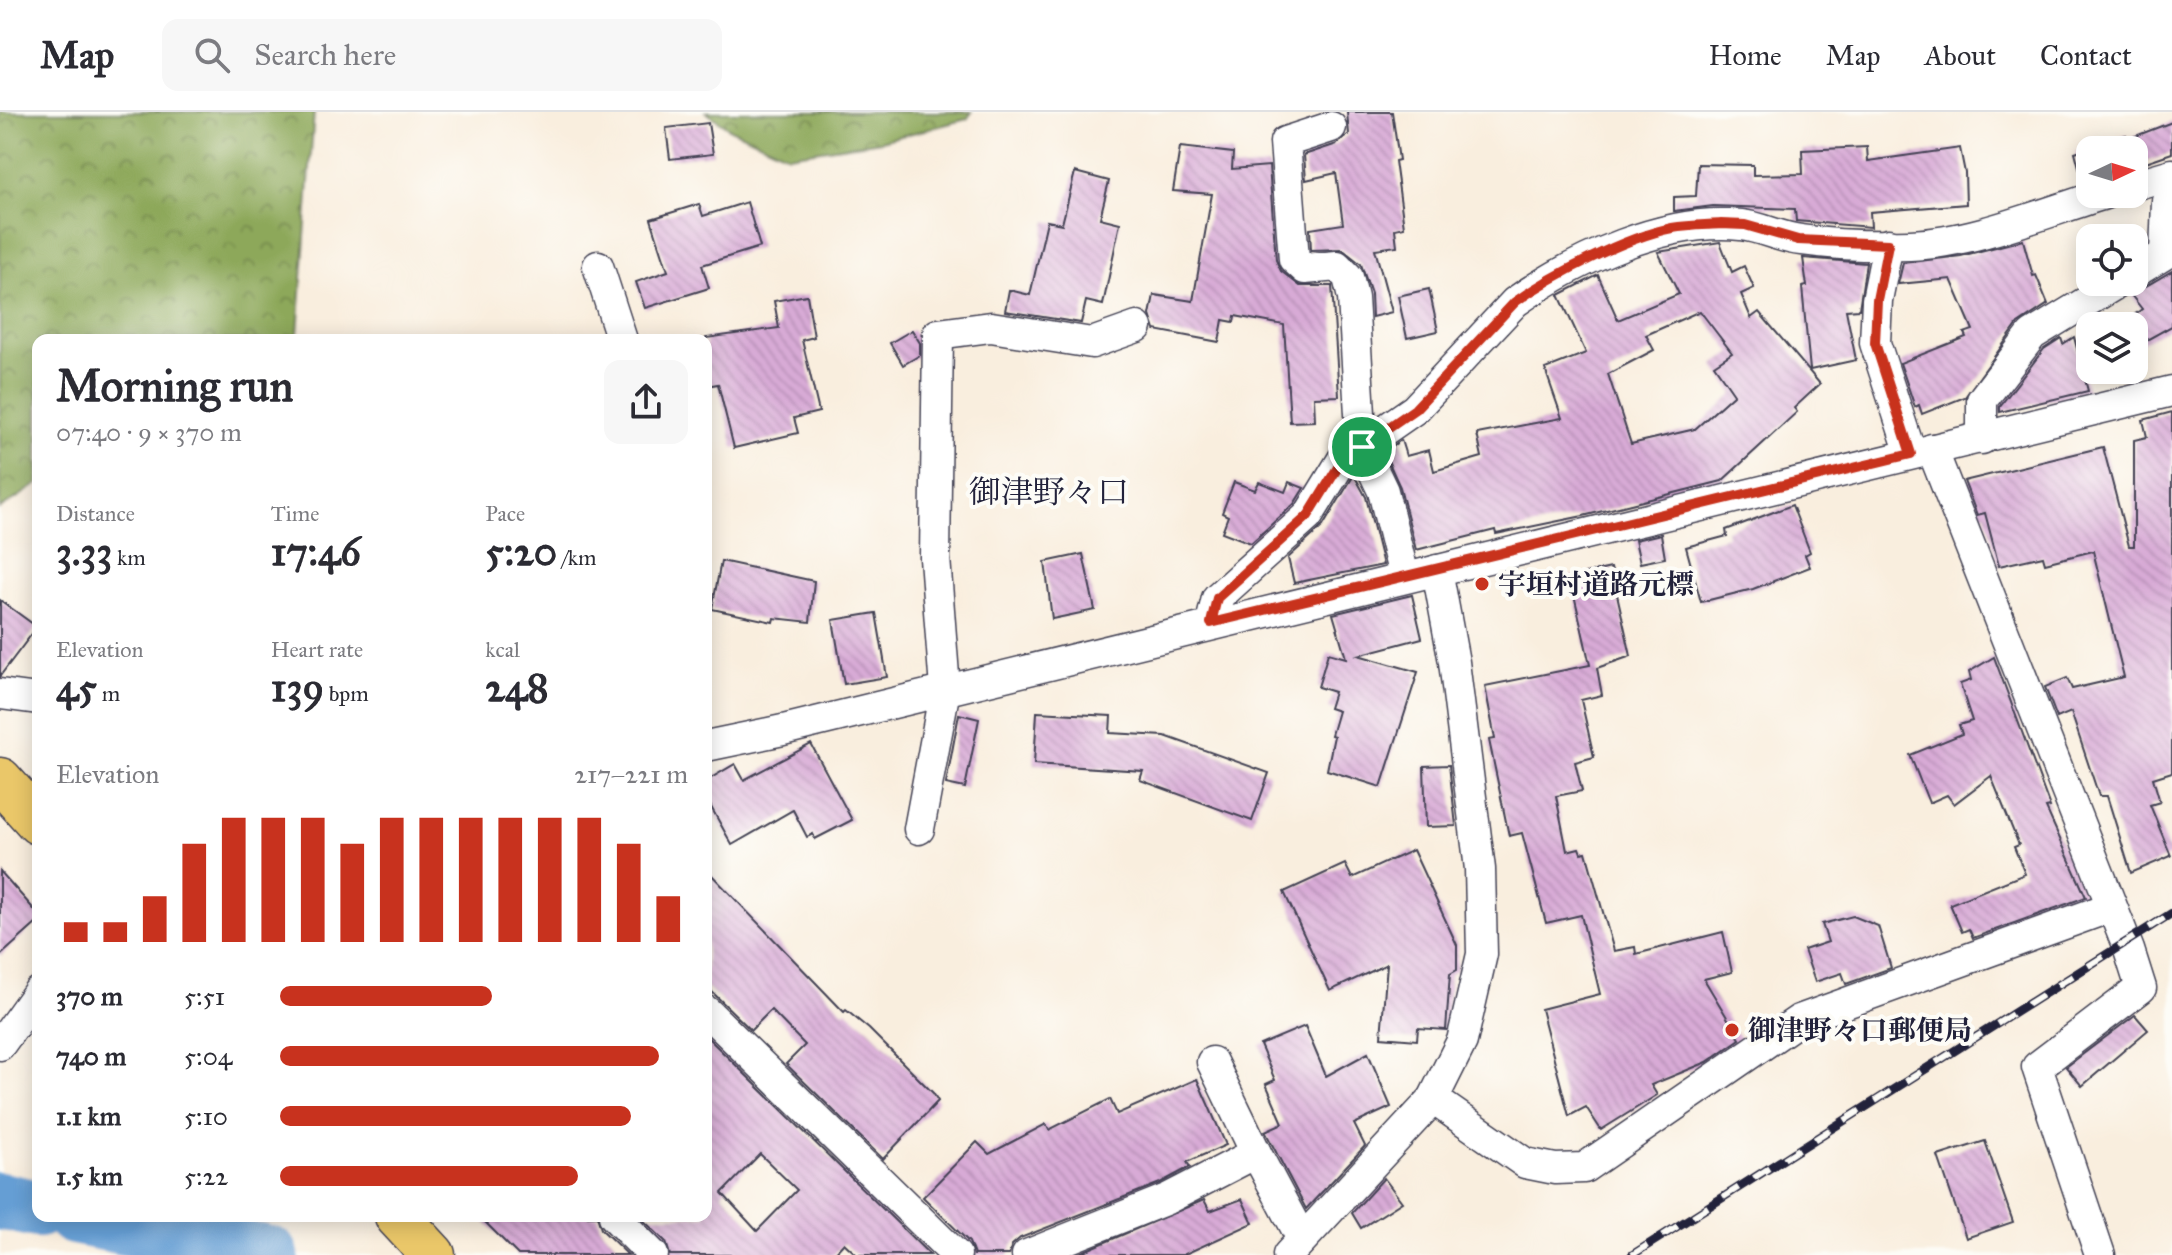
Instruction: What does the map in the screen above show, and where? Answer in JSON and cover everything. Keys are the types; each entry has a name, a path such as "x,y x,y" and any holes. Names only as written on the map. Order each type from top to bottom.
{"highway":[{"path":"0,780 32,815"},
{"path":"403,1222 433,1255"}],"street":[{"path":"1331,127 1285,142 1294,259 1305,269 1337,266 1348,277 1353,298 1362,447 1383,491 1404,576"},
{"path":"2148,181 2172,174"},
{"path":"2148,264 2165,254 2167,201 2172,196"},
{"path":"1211,623 1217,598 1308,516 1343,459 1415,409 1515,302 1534,288 1639,237 1673,228 1745,225 1798,240 1912,245 1951,239 2076,202"},
{"path":"1888,244 1877,300 1875,343 2111,907 2141,988 2037,1067 2100,1255"},
{"path":"598,266 620,334"},
{"path":"1982,439 1982,400 2032,335 2096,296"},
{"path":"919,829 945,689 935,558 938,334 991,327 1092,343 1137,327"},
{"path":"712,745 2172,391"},
{"path":"1212,1062 1256,1153 1295,1247 1433,1099 1462,1041 1482,954 1480,869 1454,662 1437,570"},
{"path":"0,694 32,698"},
{"path":"1433,1099 1525,1163 1555,1169 1584,1168 1799,1020 2111,907"},
{"path":"0,1045 32,1000"},
{"path":"712,1017 956,1255"},
{"path":"1027,1255 1167,1199 1256,1153"},
{"path":"620,1222 653,1255"}],"green space":[{"path":"0,112 314,112 298,334 32,334 32,488 0,509"},
{"path":"706,112 972,112 967,119 881,141 788,155 730,129"}],"building":[{"path":"1347,112 1392,112 1399,160 1395,161 1404,227 1395,229 1397,246 1375,249 1392,312 1372,317 1371,294 1361,264 1342,249 1311,250 1310,229 1343,224 1336,173 1306,180 1304,155 1337,144 1349,134"},
{"path":"2172,122 2172,153 2148,161 2148,136 2136,136"},
{"path":"708,123 713,154 670,159 666,128"},
{"path":"1180,147 1233,153 1232,169 1269,166 1276,260 1281,271 1300,286 1332,286 1339,396 1314,397 1315,421 1290,422 1284,325 1235,316 1234,322 1223,320 1219,342 1155,330 1150,315 1154,295 1193,301 1212,194 1173,191"},
{"path":"1867,147 1868,161 1960,148 1966,204 1870,212 1871,227 1796,221 1795,209 1713,206 1674,211 1674,197 1696,196 1698,164 1753,165 1753,175 1803,174 1802,150"},
{"path":"1075,172 1109,181 1100,218 1120,223 1103,305 1086,301 1081,323 1005,311 1009,290 1030,295 1047,221 1062,224"},
{"path":"747,202 760,247 702,265 709,288 645,308 636,282 668,271 651,219 699,204 703,216"},
{"path":"2023,240 2033,276 2036,275 2048,304 2018,324 1965,397 1922,414 1919,405 1915,407 1900,363 1966,337 1964,333 1973,330 1951,279 1898,284 1903,263 1961,256"},
{"path":"1720,242 1732,272 1744,266 1754,288 1741,294 1751,318 1759,312 1820,384 1794,408 1797,412 1722,481 1583,516 1496,534 1495,530 1416,550 1400,487 1384,452 1401,440 1406,456 1429,450 1434,471 1482,457 1477,434 1562,418 1545,369 1586,353 1559,295 1598,275 1618,320 1679,294 1658,252","holes":["1700,311 1732,353 1714,365 1734,394 1695,429 1631,444 1608,374 1654,350 1646,335"]},
{"path":"1803,258 1866,263 1859,309 1846,310 1856,360 1810,370 1802,287 1807,286"},
{"path":"2172,271 2172,326 2148,339 2148,312 2138,312 2142,309 2132,296 2148,296 2148,285"},
{"path":"1429,289 1438,331 1407,338 1398,296"},
{"path":"807,295 814,337 802,340 819,412 794,418 798,433 734,448 718,384 712,385 712,337 779,328 774,301"},
{"path":"912,330 920,343 920,355 903,365 890,343"},
{"path":"2074,337 2076,384 2086,384 2088,391 2000,412 2000,406 2044,349 2061,338 2063,344"},
{"path":"2172,412 2172,772 2153,778 2160,802 2150,805 2171,856 2131,873 2107,796 2099,796 2071,712 2057,718 2045,687 2067,678 2072,689 2124,677 2093,551 2045,563 2043,556 1999,566 1985,513 1977,515 1964,481 2103,447 2129,546 2134,546 2134,440 2147,437 2143,420"},
{"path":"1354,475 1366,497 1383,565 1294,583 1288,558 1323,526"},
{"path":"1234,482 1255,490 1259,482 1285,492 1289,482 1304,488 1294,504 1251,543 1222,532 1228,516 1222,513"},
{"path":"1792,505 1810,552 1805,555 1810,567 1753,589 1701,602 1686,547 1727,536 1726,530"},
{"path":"1661,534 1665,558 1640,563 1635,540"},
{"path":"1083,554 1095,610 1052,619 1045,562"},
{"path":"721,561 814,581 810,622 774,618 773,622 712,609"},
{"path":"1611,568 1631,656 1597,668 1602,695 1581,700 1594,757 1575,762 1582,791 1556,796 1567,851 1579,848 1581,853 1586,852 1614,951 1635,947 1636,954 1723,932 1732,972 1704,979 1740,1039 1707,1062 1651,1085 1657,1095 1601,1130 1586,1107 1569,1116 1541,1009 1600,994 1581,915 1546,923 1522,833 1509,836 1489,740 1495,739 1485,686 1590,665 1570,577"},
{"path":"1412,595 1422,638 1358,655 1418,672 1381,787 1327,770 1334,736 1331,735 1338,711 1329,708 1334,692 1318,687 1328,653 1346,658 1333,614"},
{"path":"0,600 32,623 32,634 0,676"},
{"path":"876,613 887,677 844,684 833,620"},
{"path":"1994,657 2050,807 2046,808 2086,897 1973,938 1969,929 1962,932 1950,904 2025,874 2014,847 2019,845 1991,776 1954,804 1947,795 1929,803 1910,755 1962,734 1959,725 1972,721 1960,684 1971,680 1969,672"},
{"path":"1037,712 1111,716 1110,733 1165,736 1269,773 1252,821 1140,780 1143,771 1034,764"},
{"path":"959,714 979,719 965,788 946,784"},
{"path":"811,744 852,820 815,839 813,834 807,837 793,810 732,845 712,809 712,777 735,764 744,780"},
{"path":"1449,765 1456,826 1426,827 1424,766"},
{"path":"1413,850 1457,945 1457,970 1450,974 1446,1030 1418,1028 1417,1040 1381,1037 1387,964 1330,991 1284,892 1345,864 1352,878"},
{"path":"0,871 32,907 32,927 0,956"},
{"path":"712,875 844,1012 846,1010 869,1029 938,1101 883,1159 786,1064 805,1045 771,1010 751,1030 712,992"},
{"path":"1853,916 1878,926 1891,968 1846,984 1842,973 1815,982 1804,950 1828,942 1822,924"},
{"path":"2135,1015 2148,1030 2082,1086 2066,1067"},
{"path":"1305,1026 1326,1076 1368,1053 1391,1107 1354,1124 1365,1146 1306,1209 1265,1131 1283,1123 1266,1084 1275,1080 1260,1045"},
{"path":"712,1042 930,1255 857,1255 844,1243 833,1255 670,1255 666,1242 645,1222 712,1222","holes":["760,1154 797,1190 757,1231 722,1193"]},
{"path":"1197,1079 1226,1145 1187,1162 1190,1167 1160,1183 1020,1238 1012,1245 1009,1255 974,1255 969,1242 923,1197 977,1142 989,1154 1046,1124 1049,1130 1110,1099 1117,1114"},
{"path":"1985,1141 2013,1222 1966,1238 1938,1156"},
{"path":"1384,1178 1402,1202 1361,1228 1352,1213"},
{"path":"1242,1199 1253,1223 1183,1255 1075,1255 1204,1200 1210,1211"},
{"path":"485,1222 599,1222 601,1229 628,1255 518,1255"}],"waterway":[{"path":"0,1201 32,1208"},
{"path":"104,1222 270,1255"}],"railway":[{"path":"1632,1255 2172,913"}],"place":[{"name":"宇垣村道路元標","path":"1482,584"},
{"name":"御津野々口郵便局","path":"1732,1030"}],"district":[{"name":"御津野々口","path":"1049,492"}],"route":[{"path":"1721,224 1745,225 1798,240 1888,244 1877,300 1875,343 1880,368 1909,441 1911,454 1211,623 1217,598 1308,516 1343,459 1362,447 1415,409 1515,302 1534,288 1639,237 1673,228 1721,224"}]}
